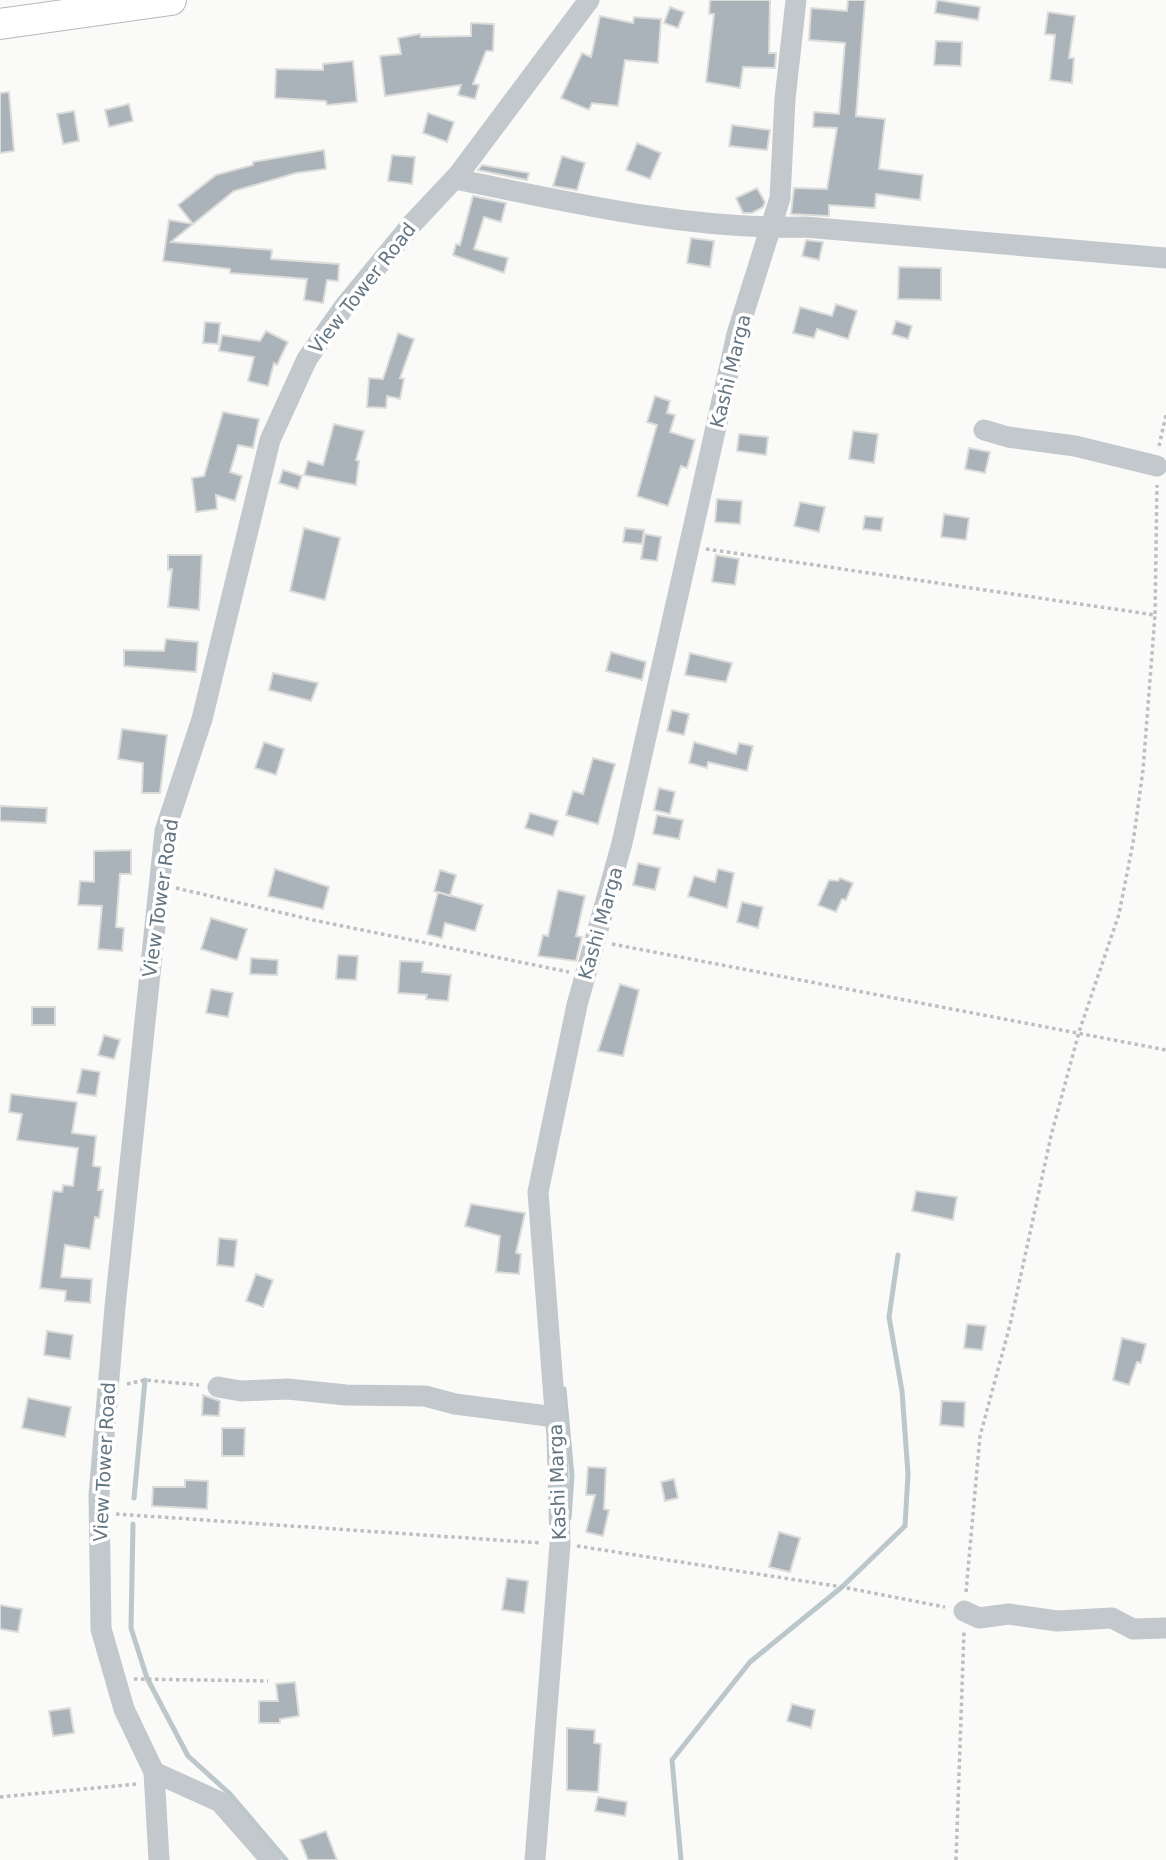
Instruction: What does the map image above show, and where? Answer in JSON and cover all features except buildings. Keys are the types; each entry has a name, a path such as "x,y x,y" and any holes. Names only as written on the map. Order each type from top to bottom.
{"highway":[{"path":"0,24 171,0"}],"street":[{"name":"View Tower Road","path":"159,1860 151,1781 114,1679 101,1629 99,1514 107,1387 165,831 202,719 270,440 314,348 412,224 458,175 589,0"},
{"name":"Kashi Marga","path":"535,1860 560,1544 555,1417 538,1192 585,975 596,941 654,705 686,547 737,334 780,198 785,99 796,0"},
{"path":"458,175 460,180 622,212 771,228 805,227 1166,258"},
{"path":"984,430 1007,437 1075,446 1157,466"},
{"path":"218,1387 240,1391 288,1389 425,1396 455,1404 555,1417"},
{"path":"964,1611 979,1618 1009,1614 1057,1621 1112,1618 1133,1629 1166,1628"},
{"path":"151,1781 220,1802 271,1860"}],"path":[{"path":"956,1860 964,1611 980,1436 1010,1325 1051,1136 1079,1032 1119,914 1133,843 1143,770 1155,615 1157,466 1166,415"},
{"path":"686,547 1155,615"},
{"path":"159,884 313,920 585,975"},
{"path":"596,941 1166,1050"},
{"path":"107,1387 145,1380 218,1387"},
{"path":"99,1514 285,1523 614,1550 797,1582 842,1587 964,1611"},
{"path":"114,1679 268,1681"},
{"path":"0,1797 151,1781"}],"waterway":[{"path":"681,1860 672,1760 750,1662 842,1587 905,1526 908,1474 902,1391 889,1317 898,1255"},
{"path":"134,1498 145,1380"},
{"path":"564,1389 572,1476 569,1518"},
{"path":"133,1524 131,1628 147,1678 188,1756 230,1794 286,1860"}]}
